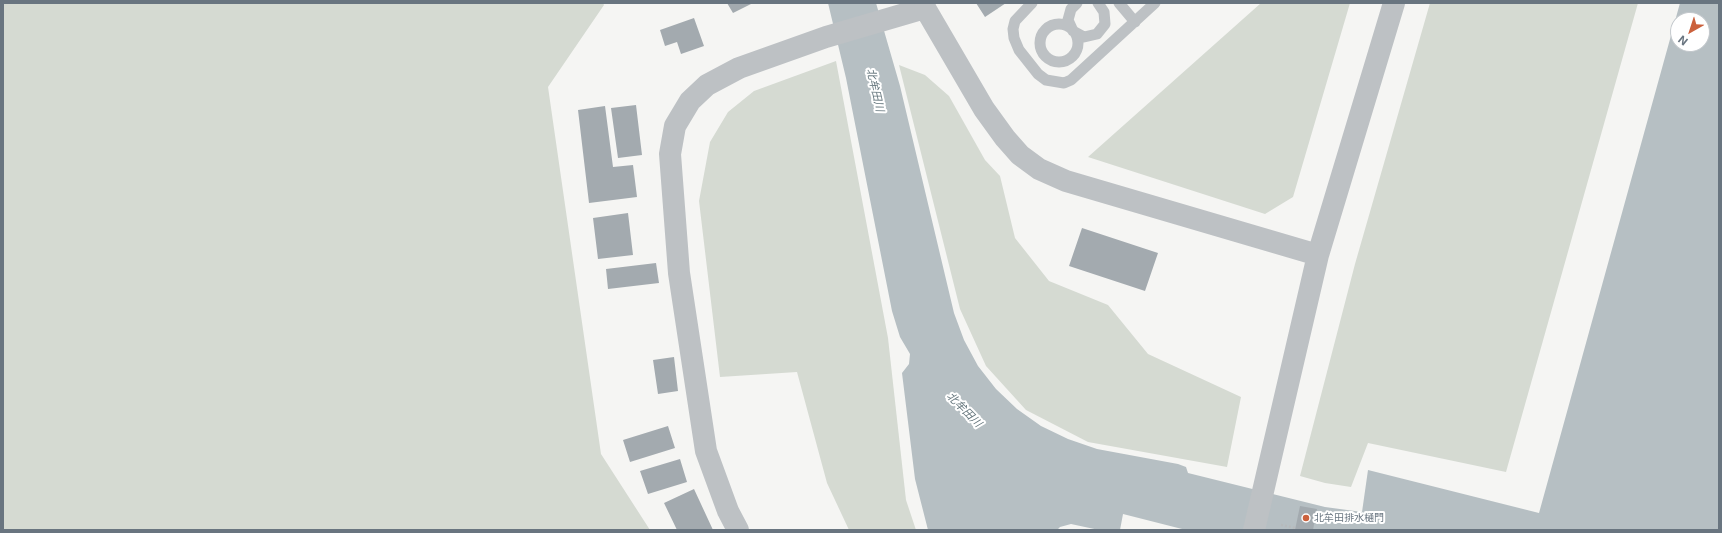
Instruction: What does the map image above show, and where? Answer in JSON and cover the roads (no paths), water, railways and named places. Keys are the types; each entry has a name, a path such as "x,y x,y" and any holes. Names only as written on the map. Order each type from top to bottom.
{"street":[{"path":"1254,530 1318,255 1394,3"},
{"path":"738,530 728,511 706,451 679,273 670,154 675,126 690,101 707,85 739,68 826,37 896,18 924,6 984,109 1005,138 1020,155 1039,169 1066,181 1318,255"}],"lane":[{"path":"1032,3 1015,21 1013,29 1014,38 1019,50 1032,67 1046,80 1064,83 1071,80 1155,3"},
{"path":"1077,3 1071,9 1068,20 1073,31 1078,42 1076,53 1072,58 1061,63 1049,60 1044,56 1040,44 1044,31 1055,24 1062,24 1073,31 1084,37 1091,36 1099,32 1105,24 1106,18 1098,3"},
{"path":"1119,3 1135,22"},
{"path":"1099,32 1110,44"},
{"path":"1032,67 1044,56"}],"water":[{"name":"北牟田川","path":"828,3 876,3 900,86 954,313 964,340 978,366 996,389 1017,409 1041,426 1068,439 1097,449 1178,464 1186,467 1188,473 1325,507 1362,512 1368,470 1539,513 1670,39 1670,52 1710,52 1710,12 1678,12 1680,3 1719,3 1719,530 1186,530 1123,514 1120,530 1099,530 1071,524 1060,527 1057,530 928,530 915,479 902,373 909,364 910,354 900,337 892,311 846,78"}],"place":[{"name":"北牟田排水樋門","path":"1306,518"}]}
